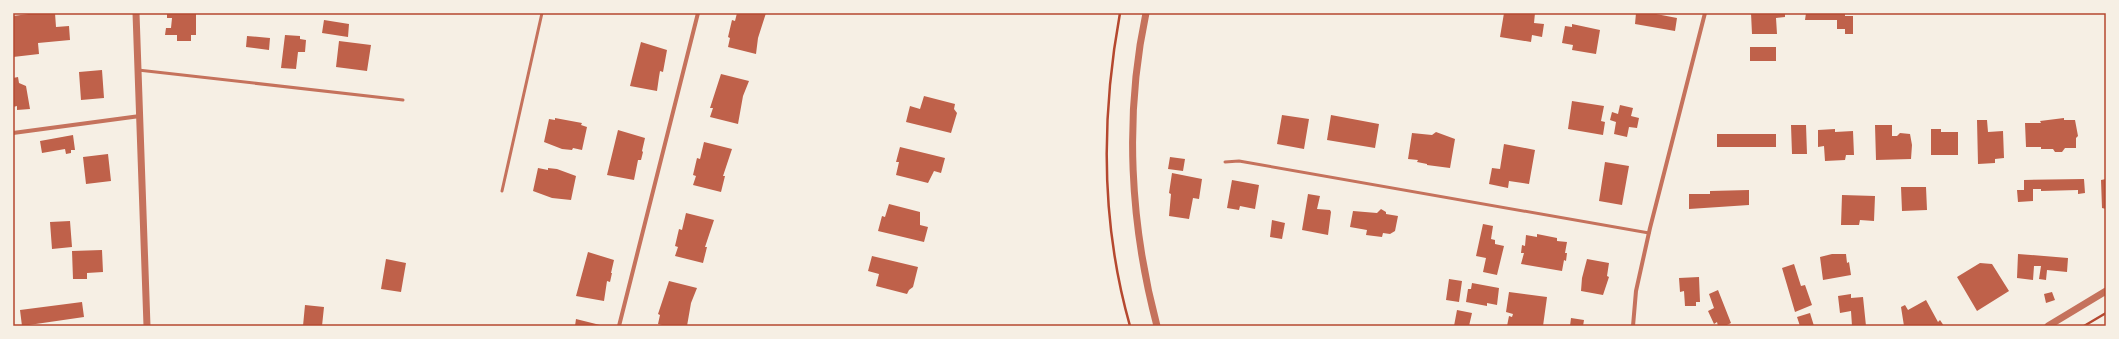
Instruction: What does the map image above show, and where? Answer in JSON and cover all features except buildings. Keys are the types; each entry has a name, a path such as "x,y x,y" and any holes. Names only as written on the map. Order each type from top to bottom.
{"street":[{"path":"136,13 146,326"},
{"path":"619,326 698,13"},
{"path":"1146,13 1140,49 1134,106 1133,172 1143,269 1157,326"},
{"path":"1633,326 1636,291 1649,233 1706,13"},
{"path":"13,134 140,116"},
{"path":"2048,326 2106,291"}],"lane":[{"path":"502,191 542,13"},
{"path":"138,70 403,100"},
{"path":"1225,162 1239,161 1649,233"}],"path":[{"path":"1120,13 1108,90 1107,170 1114,250 1130,326"},
{"path":"2084,326 2106,313"}]}
